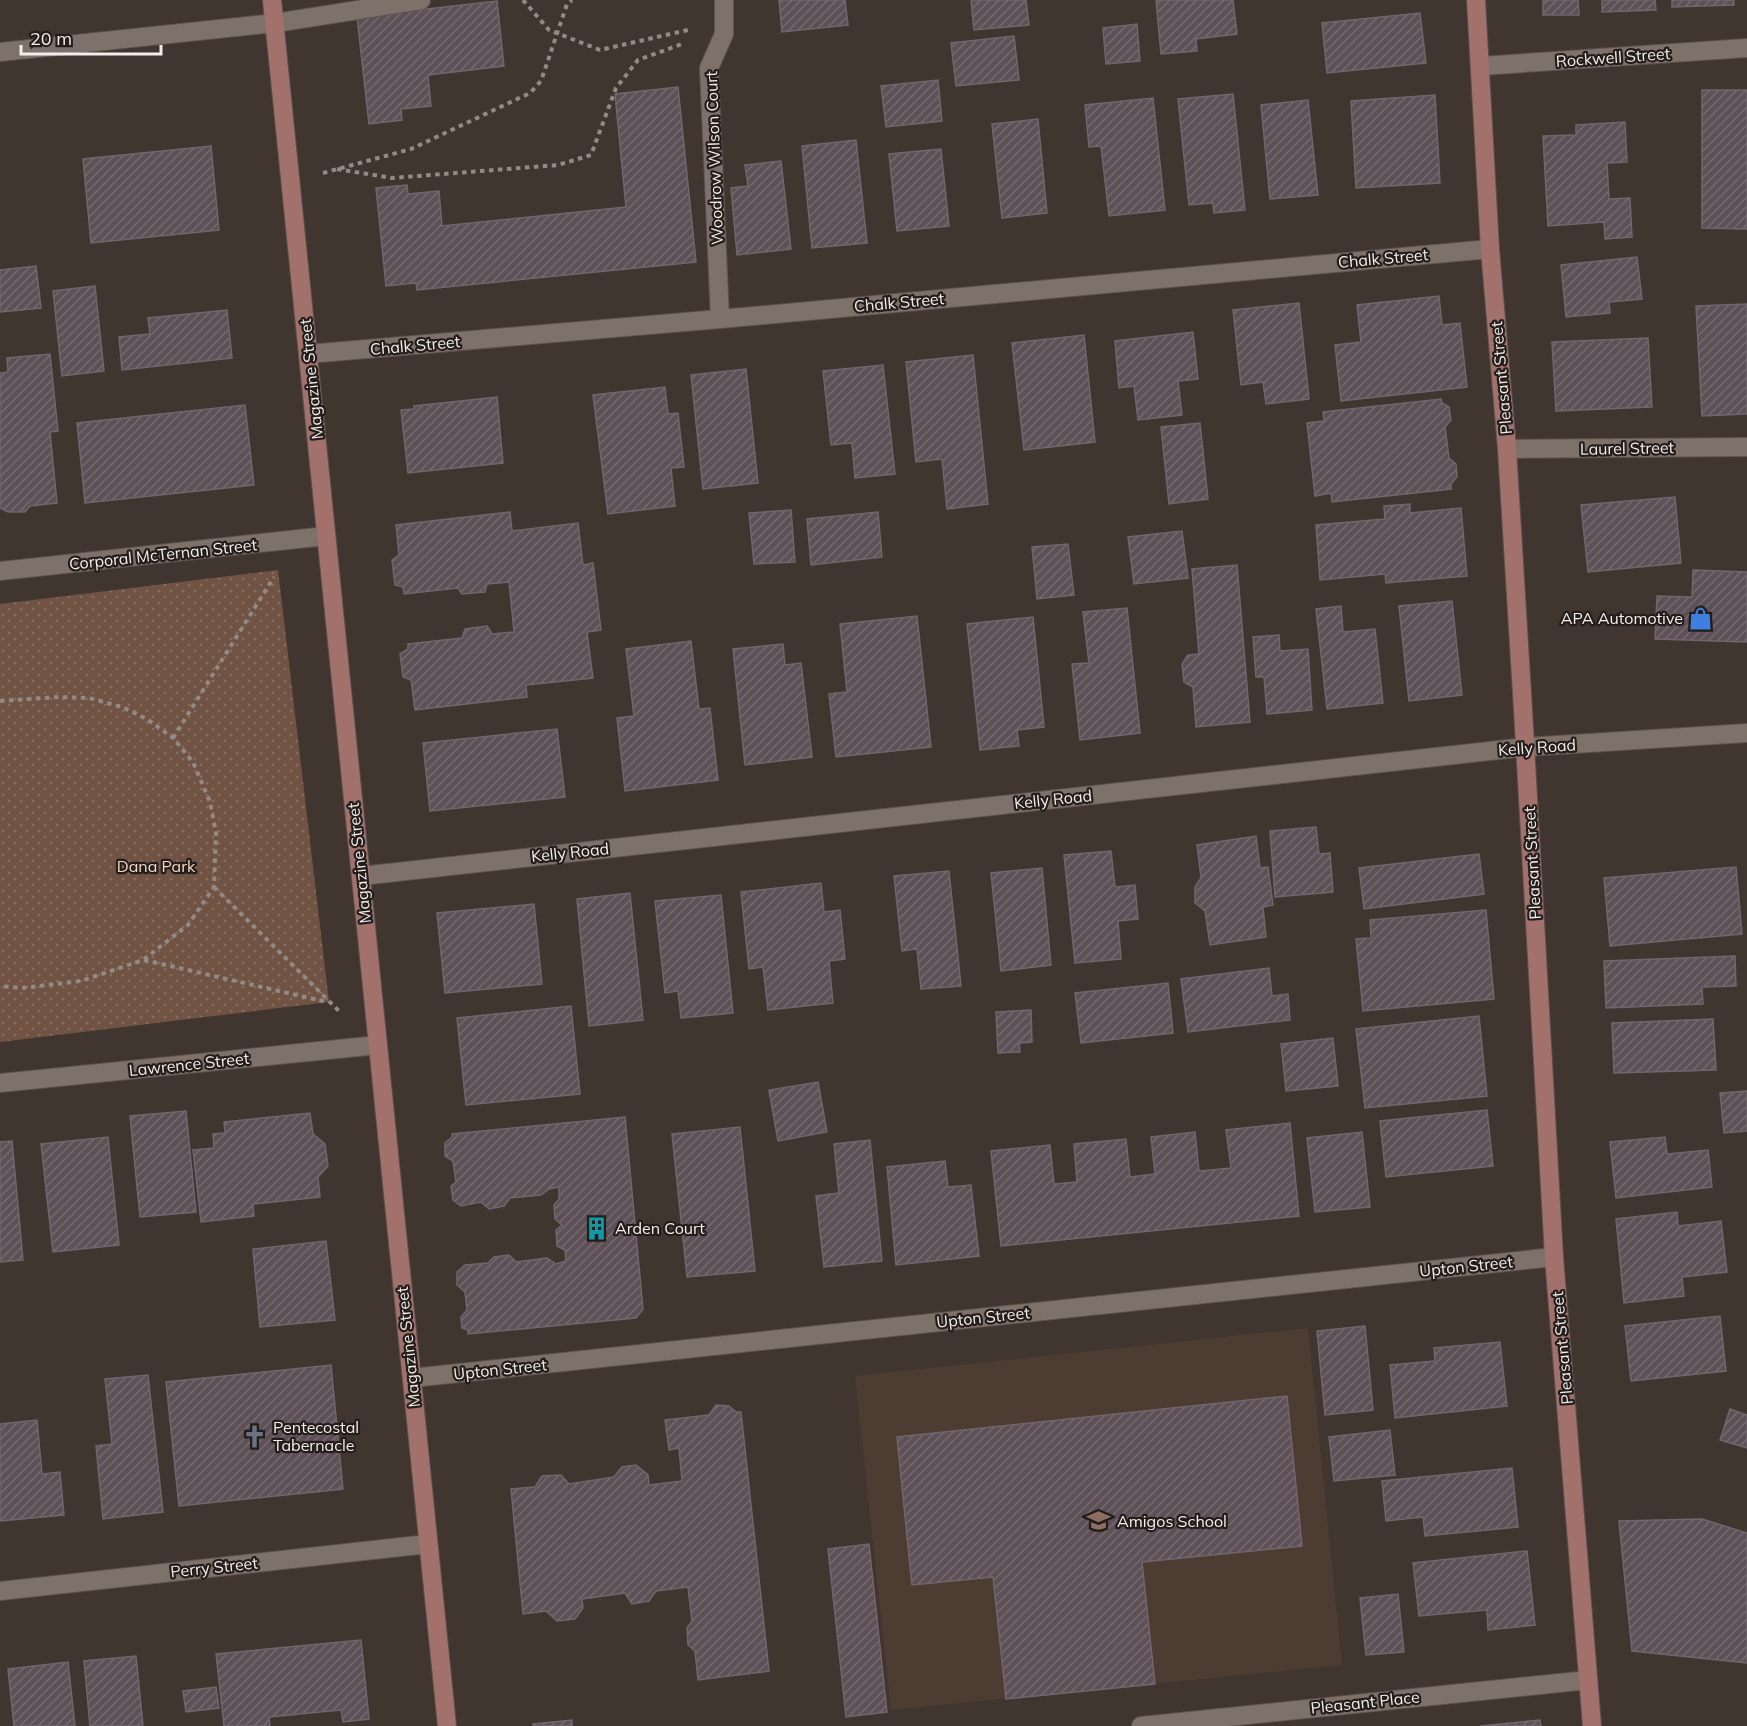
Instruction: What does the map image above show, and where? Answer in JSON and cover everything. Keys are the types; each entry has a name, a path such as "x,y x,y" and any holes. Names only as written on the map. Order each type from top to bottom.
{"street":[{"name":"Magazine Street","path":"272,0 447,1726"},
{"path":"0,52 275,23 421,0"},
{"name":"Woodrow Wilson Court","path":"720,319 709,68 724,34 724,0"},
{"name":"Pleasant Street","path":"1476,0 1490,249 1507,449 1526,747 1554,1257 1592,1726"},
{"name":"Rockwell Street","path":"1480,66 1747,48"},
{"name":"Chalk Street","path":"308,354 1490,249"},
{"name":"Laurel Street","path":"1507,449 1747,447"},
{"name":"Corporal McTernan Street","path":"0,571 326,536"},
{"name":"Kelly Road","path":"361,876 1526,747 1747,733"},
{"name":"Lawrence Street","path":"0,1083 378,1045"},
{"name":"Upton Street","path":"412,1378 1554,1257"},
{"name":"Perry Street","path":"0,1591 428,1544"},
{"name":"Pleasant Place","path":"1141,1726 1588,1680"}],"path":[{"path":"523,0 549,30 600,50 724,22"},
{"path":"291,181 411,149 530,93 541,81 567,4 572,0"},
{"path":"337,169 392,178 558,165 591,155 616,88 638,60 691,41"},
{"path":"173,738 278,570"},
{"path":"0,702 59,696 89,698 122,707 147,719 173,738 193,762 210,802 216,833 214,887 188,925 143,960 81,981 22,988 0,986"},
{"path":"214,887 329,1002 378,1045"},
{"path":"143,960 329,1002"}],"shaded area":[{"name":"Amigos School","path":"1308,1328 1342,1665 891,1710 855,1376"}],"green space":[{"name":"Dana Park","path":"278,570 329,1002 0,1042 0,604"}],"building":[{"path":"779,0 845,0 848,25 782,32"},
{"path":"971,0 1026,0 1029,25 974,30"},
{"path":"1156,0 1233,0 1237,34 1196,39 1197,51 1161,54"},
{"path":"1543,0 1578,0 1579,15 1543,15"},
{"path":"1602,0 1655,0 1656,10 1602,12"},
{"path":"1672,0 1734,0 1734,5 1672,7"},
{"path":"497,1 504,66 428,75 431,106 401,109 402,120 369,124 357,17"},
{"path":"1420,13 1426,63 1327,73 1322,23"},
{"path":"1137,24 1140,61 1106,64 1103,28"},
{"path":"1014,36 1019,80 956,86 951,43"},
{"path":"938,80 942,121 886,127 881,86"},
{"path":"678,87 696,262 417,290 416,283 386,286 376,188 407,185 408,194 439,191 442,226 626,207 615,94"},
{"path":"1702,90 1747,90 1747,229 1702,228"},
{"path":"1233,94 1245,210 1214,213 1213,203 1189,205 1178,99"},
{"path":"1435,95 1440,183 1356,188 1351,101"},
{"path":"1153,98 1165,210 1109,216 1101,146 1089,147 1085,105"},
{"path":"1308,100 1318,195 1270,199 1261,105"},
{"path":"1038,119 1047,213 1002,218 992,124"},
{"path":"1625,122 1627,162 1607,163 1609,199 1630,198 1632,237 1605,239 1604,222 1548,226 1543,136 1576,135 1576,125"},
{"path":"856,140 867,243 812,248 802,146"},
{"path":"211,146 219,230 91,243 83,159"},
{"path":"941,149 949,226 897,231 889,154"},
{"path":"781,161 791,249 737,255 731,188 748,186 745,165"},
{"path":"1637,257 1642,299 1609,302 1610,313 1566,317 1561,265"},
{"path":"36,266 41,308 0,312 0,270"},
{"path":"95,286 104,371 62,376 53,291"},
{"path":"1439,296 1442,325 1460,323 1467,387 1341,401 1335,345 1361,342 1357,305"},
{"path":"1299,303 1309,399 1266,404 1263,382 1241,385 1233,310"},
{"path":"1747,304 1747,414 1702,416 1696,306"},
{"path":"227,310 232,358 122,370 119,337 150,334 148,318"},
{"path":"1193,332 1198,379 1178,381 1182,415 1138,420 1134,386 1119,388 1115,341"},
{"path":"1084,335 1095,442 1024,450 1012,343"},
{"path":"1648,338 1652,407 1556,411 1552,342"},
{"path":"50,354 58,431 50,432 57,503 30,506 25,512 8,512 0,508 0,373 8,372 7,358"},
{"path":"973,355 988,504 947,509 942,459 916,462 906,362"},
{"path":"883,365 895,474 855,478 852,443 831,445 823,371"},
{"path":"746,369 758,483 703,489 691,375"},
{"path":"665,387 668,414 678,413 684,467 671,468 675,506 608,514 593,395"},
{"path":"497,397 503,463 408,473 401,410 414,409 414,406"},
{"path":"1441,399 1442,403 1449,407 1451,420 1445,427 1449,458 1456,464 1457,477 1451,484 1451,489 1332,502 1331,493 1315,496 1307,423 1324,421 1323,412"},
{"path":"245,405 254,485 85,503 77,423"},
{"path":"1200,423 1208,499 1169,504 1161,427"},
{"path":"1675,497 1681,563 1588,572 1581,505"},
{"path":"1410,504 1410,513 1461,508 1467,576 1386,583 1385,574 1320,580 1316,525 1385,519 1384,506"},
{"path":"791,510 795,562 754,564 749,513"},
{"path":"510,512 512,531 578,523 583,565 593,563 601,630 587,632 593,678 526,685 527,697 415,710 411,680 403,677 400,654 408,649 408,644 462,638 465,629 487,626 492,634 514,632 509,582 487,584 485,592 462,594 458,588 404,594 403,587 395,585 392,560 399,555 396,525"},
{"path":"878,512 882,557 811,565 807,519"},
{"path":"1182,531 1188,578 1134,584 1128,537"},
{"path":"1068,544 1074,595 1037,599 1032,547"},
{"path":"1237,565 1250,722 1196,727 1193,687 1184,682 1182,664 1188,655 1199,654 1192,569"},
{"name":"APA Automotive","path":"1693,570 1747,572 1747,642 1655,639 1657,596 1692,597"},
{"path":"1452,601 1462,695 1409,701 1399,606"},
{"path":"1341,606 1343,632 1375,629 1383,703 1327,709 1316,609"},
{"path":"1127,608 1140,733 1080,740 1072,664 1089,663 1083,612"},
{"path":"917,616 931,747 836,757 829,694 847,692 840,624"},
{"path":"1033,617 1044,727 1017,730 1019,746 980,750 967,624"},
{"path":"1279,635 1280,651 1308,649 1312,710 1267,714 1264,677 1256,677 1253,637"},
{"path":"691,641 699,709 710,708 718,780 625,791 617,718 634,716 626,649"},
{"path":"783,644 785,665 801,663 812,757 745,765 733,649"},
{"path":"557,729 565,797 430,811 423,743"},
{"path":"1316,827 1319,854 1330,853 1333,892 1275,897 1270,831"},
{"path":"1256,836 1260,868 1268,867 1273,905 1263,907 1266,937 1210,945 1205,911 1195,903 1195,887 1201,878 1197,845"},
{"path":"1111,851 1115,887 1135,885 1138,919 1118,921 1121,959 1075,963 1064,855"},
{"path":"1479,854 1484,894 1364,909 1359,868"},
{"path":"1736,867 1742,934 1610,946 1604,878"},
{"path":"1042,868 1051,965 1001,971 991,873"},
{"path":"949,871 961,986 921,989 917,949 902,951 894,876"},
{"path":"821,883 824,912 840,910 845,959 829,961 833,1003 768,1010 763,967 749,969 741,892"},
{"path":"630,893 643,1020 589,1026 577,899"},
{"path":"721,895 733,1013 681,1018 678,991 665,993 655,901"},
{"path":"534,904 542,984 445,993 437,913"},
{"path":"1486,910 1494,999 1363,1011 1356,939 1371,938 1370,920"},
{"path":"1735,956 1736,986 1702,987 1703,1004 1606,1008 1604,961"},
{"path":"1269,968 1272,996 1288,994 1290,1020 1188,1032 1181,979"},
{"path":"1168,983 1173,1033 1081,1043 1075,993"},
{"path":"571,1006 580,1094 466,1105 457,1018"},
{"path":"1031,1010 1032,1042 1019,1043 1020,1052 998,1053 996,1012"},
{"path":"1479,1016 1487,1096 1365,1108 1356,1029"},
{"path":"1713,1019 1716,1070 1614,1073 1612,1023"},
{"path":"1333,1038 1338,1086 1286,1091 1281,1044"},
{"path":"818,1082 827,1132 778,1141 769,1090"},
{"path":"1747,1091 1747,1131 1724,1133 1720,1093"},
{"path":"1487,1110 1493,1166 1386,1177 1380,1121"},
{"path":"186,1111 196,1212 140,1217 130,1116"},
{"path":"310,1113 313,1134 325,1144 328,1166 318,1177 320,1197 253,1204 254,1216 201,1222 193,1150 214,1148 213,1134 225,1133 224,1122"},
{"name":"Arden Court","path":"625,1117 643,1309 636,1318 468,1334 468,1330 462,1328 461,1317 467,1310 465,1292 457,1285 457,1272 465,1265 488,1263 494,1257 509,1255 516,1262 547,1258 556,1264 566,1261 565,1250 557,1246 556,1230 562,1225 555,1219 554,1205 559,1199 559,1187 549,1189 541,1195 510,1198 504,1206 489,1209 481,1202 461,1206 453,1200 451,1186 456,1182 453,1161 445,1156 445,1143 452,1137 452,1134"},
{"path":"1290,1123 1299,1216 1001,1246 991,1151 1050,1145 1054,1184 1077,1182 1074,1144 1126,1139 1130,1177 1155,1174 1151,1137 1195,1132 1199,1171 1231,1168 1226,1130"},
{"path":"740,1127 755,1271 687,1277 672,1134"},
{"path":"1362,1132 1370,1207 1315,1212 1307,1138"},
{"path":"108,1137 119,1245 53,1252 41,1144"},
{"path":"1665,1137 1667,1154 1708,1150 1712,1187 1616,1198 1610,1142"},
{"path":"870,1140 882,1261 824,1267 816,1196 839,1193 834,1144"},
{"path":"12,1141 23,1260 0,1262 0,1142"},
{"path":"945,1161 948,1187 971,1185 979,1256 896,1265 887,1167"},
{"path":"1677,1212 1678,1226 1721,1221 1727,1272 1682,1277 1684,1296 1624,1303 1616,1219"},
{"path":"326,1241 335,1320 260,1327 253,1249"},
{"path":"1720,1316 1726,1371 1631,1381 1625,1326"},
{"path":"1365,1326 1373,1410 1325,1415 1317,1331"},
{"path":"1500,1342 1507,1406 1395,1418 1390,1365 1435,1361 1434,1348"},
{"name":"Pentecostal Tabernacle","path":"331,1365 343,1489 179,1506 166,1382"},
{"path":"148,1375 163,1512 103,1519 96,1446 112,1444 105,1379"},
{"path":"1287,1396 1302,1546 1142,1562 1155,1684 1006,1699 993,1577 912,1585 897,1437"},
{"path":"716,1405 729,1406 736,1412 741,1412 769,1671 698,1680 695,1651 688,1645 687,1628 692,1621 688,1587 656,1591 649,1601 632,1604 625,1593 582,1599 583,1608 575,1619 557,1621 546,1611 523,1614 511,1489 535,1487 542,1476 561,1475 569,1484 614,1477 622,1467 636,1465 648,1475 649,1485 682,1481 679,1448 669,1450 665,1420 709,1415"},
{"path":"1730,1409 1747,1415 1747,1448 1720,1440"},
{"path":"37,1420 42,1474 60,1472 64,1515 0,1521 0,1424"},
{"path":"1390,1430 1395,1475 1334,1481 1329,1437"},
{"path":"1512,1468 1518,1527 1425,1536 1423,1517 1386,1521 1382,1481"},
{"path":"1702,1519 1747,1533 1747,1663 1632,1651 1619,1521"},
{"path":"869,1544 887,1712 846,1717 828,1549"},
{"path":"1527,1551 1535,1625 1488,1630 1487,1610 1419,1616 1413,1563"},
{"path":"1398,1594 1404,1652 1366,1655 1360,1598"},
{"path":"361,1640 369,1719 343,1722 341,1710 269,1717 270,1726 224,1726 216,1654"},
{"path":"136,1656 143,1726 90,1726 84,1661"},
{"path":"68,1662 75,1726 14,1726 8,1669"},
{"path":"216,1687 219,1708 186,1712 183,1691"},
{"path":"572,1720 572,1726 533,1726 533,1724"},
{"path":"1540,1720 1541,1726 1480,1726"}],"place":[{"name":"APA Automotive","path":"1701,618"},
{"name":"Arden Court","path":"597,1228"},
{"name":"Pentecostal Tabernacle","path":"255,1436"},
{"name":"Amigos School","path":"1099,1521"}]}
